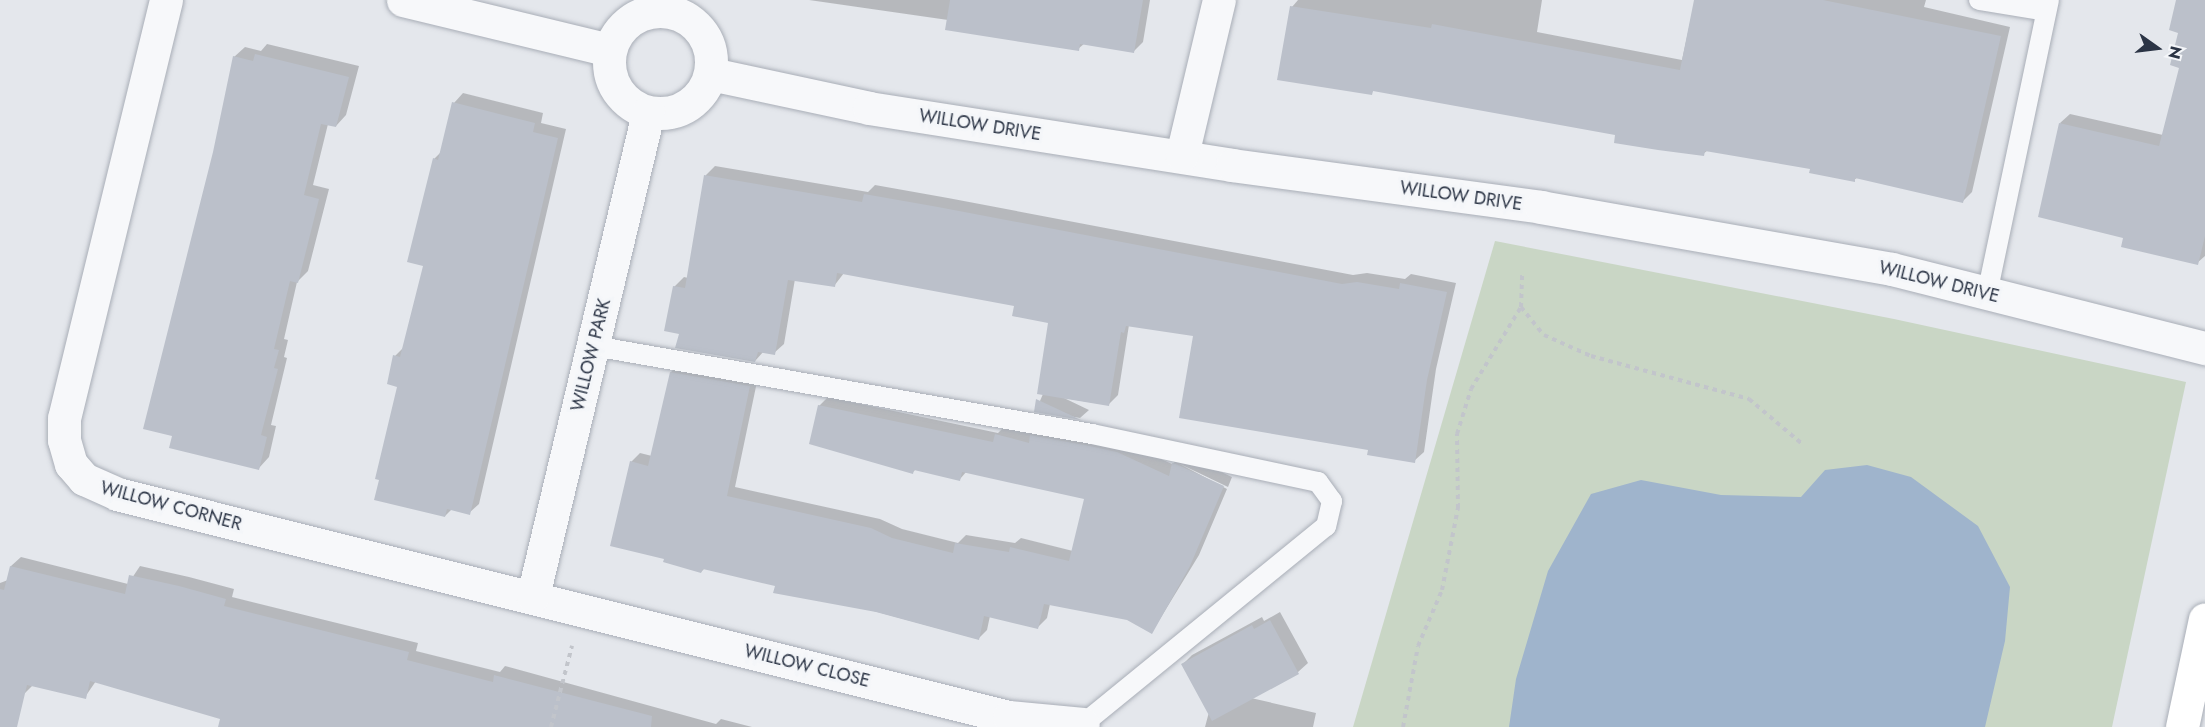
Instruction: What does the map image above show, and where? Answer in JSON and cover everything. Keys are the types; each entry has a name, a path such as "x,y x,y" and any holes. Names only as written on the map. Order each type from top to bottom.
{"street":[{"name":"WILLOW CORNER","path":"166,0 69,395 64,440 71,464 97,488 117,494 533,596"},
{"path":"403,0 610,50"},
{"path":"1182,155 1219,0"},
{"path":"673,6 697,25 707,40 712,57 711,74 705,89 681,110 648,113 620,96 612,81 610,50 619,31 632,19 648,12 673,6"},
{"name":"WILLOW DRIVE","path":"711,74 869,108 1541,207 1892,269 2205,348"},
{"name":"WILLOW PARK","path":"533,596 648,113"},
{"name":"WILLOW CLOSE","path":"533,596 1009,717 1083,724"},
{"path":"2182,727 2205,619"}],"lane":[{"path":"1979,0 2047,6 1987,294"},
{"path":"594,346 1092,434 1318,482 1332,501 1326,526 1083,724"}],"path":[{"path":"1403,727 1418,646 1442,590 1458,508 1457,434 1471,389 1521,307 1522,273"},
{"path":"1521,307 1544,335 1591,356 1749,399 1801,443"},
{"path":"551,727 573,643"}],"green space":[{"path":"1495,241 1894,319 2186,382 2112,727 1353,727"}],"water":[{"path":"1867,465 1911,477 1978,526 2010,587 2005,641 1985,727 1509,727 1516,679 1548,571 1591,494 1641,480 1721,495 1801,497 1825,470"}],"building":[{"path":"950,0 1143,0 1134,53 1080,44 1079,51 945,30"},
{"path":"1694,0 1823,0 2001,36 1963,203 1855,178 1855,182 1809,173 1810,169 1705,151 1704,156 1614,143 1615,135 1373,91 1372,95 1277,80 1290,6 1431,28 1432,24 1680,70"},
{"path":"2176,0 2205,0 2205,236 2198,265 2121,247 2123,238 2038,217 2059,123 2159,146 2179,68 2170,65 2178,33 2169,30"},
{"path":"255,54 349,77 336,127 321,124 304,195 319,199 298,283 290,281 274,349 279,350 274,368 278,369 261,435 267,437 259,470 169,448 172,436 143,429 213,152 233,56 253,61"},
{"path":"452,102 535,123 533,132 558,138 470,515 447,509 445,517 374,500 379,480 375,479 397,387 387,384 393,355 400,357 423,266 407,262 433,158 438,160"},
{"path":"704,175 862,202 864,194 1342,284 1357,282 1399,289 1400,283 1447,292 1427,380 1415,463 1367,455 1368,450 1179,418 1193,336 1126,326 1124,333 1121,332 1109,406 1037,394 1048,323 1012,316 1014,306 837,273 835,287 788,280 775,355 758,352 755,362 675,348 679,334 664,331 673,286 685,288"},
{"path":"670,372 750,386 727,496 871,528 892,538 953,553 955,543 1009,552 1010,547 1069,561 1084,499 962,472 960,481 914,470 913,474 809,444 818,405 993,442 995,434 1029,443 1030,435 1090,446 1117,452 1169,476 1172,463 1176,464 1224,486 1190,566 1152,634 1127,620 1044,604 1038,629 984,616 979,640 876,612 773,593 775,586 703,569 701,573 663,562 664,559 610,546 630,461 648,466"},
{"path":"1036,399 1081,420 1034,412"},
{"path":"10,566 125,594 129,575 179,586 226,599 224,606 409,652 407,660 493,682 494,675 652,716 651,727 218,727 220,719 90,681 86,699 27,685 17,727 0,727 0,589 4,590"},
{"path":"1270,620 1299,674 1212,721 1181,664 1252,625 1254,629"}]}
